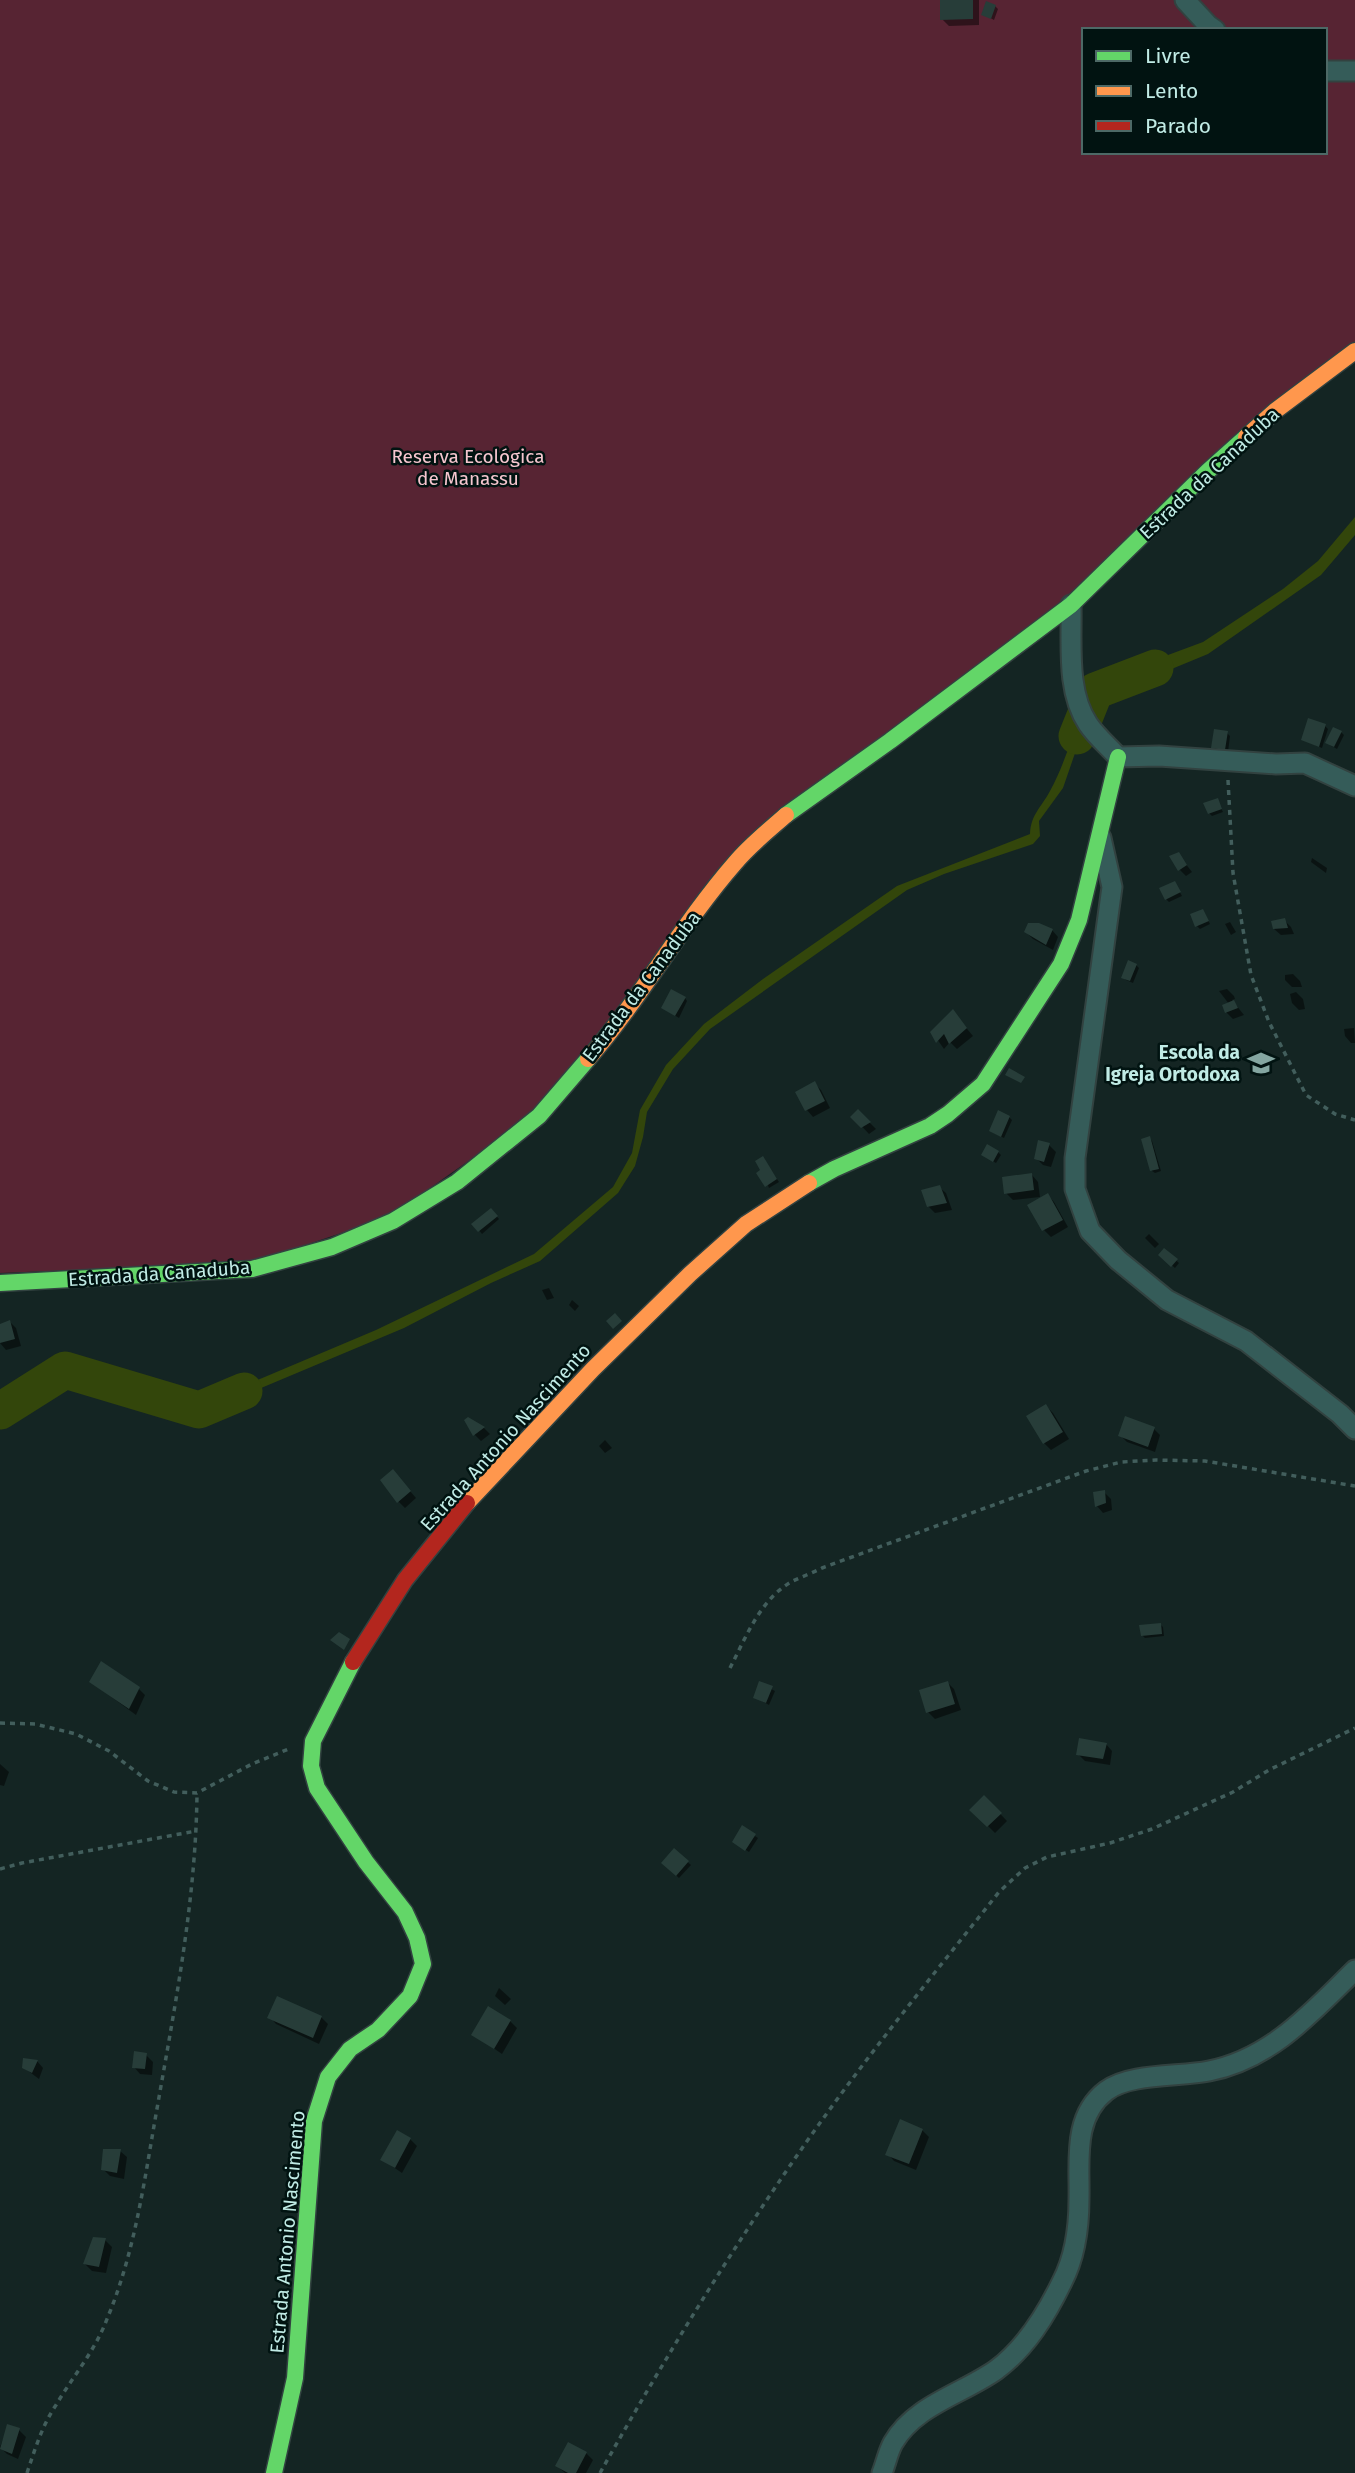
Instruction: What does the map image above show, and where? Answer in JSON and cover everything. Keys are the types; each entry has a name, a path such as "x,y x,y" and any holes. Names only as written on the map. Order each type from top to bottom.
{"street":[{"path":"1185,0 1212,28"},
{"path":"1327,71 1355,71"},
{"name":"Estrada da Canaduba","path":"0,1283 252,1269 332,1247 393,1221 457,1182 539,1116 620,1021 685,926 736,862 785,816 1071,605 1208,471 1275,411 1355,351"},
{"path":"1071,605 1074,684 1081,711 1093,731 1118,757 1160,756 1276,765 1305,763 1355,786"},
{"name":"Estrada Antonio Nascimento","path":"274,2473 295,2378 314,2121 328,2077 350,2049 378,2030 410,1996 423,1964 417,1938 405,1912 366,1862 317,1788 311,1766 313,1741 362,1645 405,1580 475,1494 632,1331 746,1224 786,1196 834,1169 930,1126 983,1084 1061,964 1079,920 1118,757"},
{"path":"1100,834 1112,887 1074,1158 1075,1189 1090,1231 1118,1260 1167,1300 1246,1341 1313,1396 1340,1414 1355,1429"},
{"path":"882,2473 893,2443 911,2421 996,2370 1025,2343 1044,2315 1064,2279 1075,2242 1079,2200 1078,2150 1088,2109 1107,2089 1135,2080 1211,2071 1257,2056 1295,2028 1355,1970"}],"path":[{"path":"1228,760 1233,873 1251,975 1269,1022 1306,1095 1335,1114 1355,1120"},
{"path":"730,1668 752,1623 771,1598 789,1583 822,1568 1086,1471 1121,1462 1205,1461 1355,1486"},
{"path":"0,1723 35,1724 76,1734 108,1751 148,1781 174,1792 197,1793 252,1764 313,1741"},
{"path":"600,2473 650,2384 769,2196 859,2071 999,1892 1024,1868 1047,1857 1110,1843 1152,1829 1355,1728"},
{"path":"27,2473 39,2437 55,2406 86,2361 107,2320 124,2271 139,2209 168,2046 192,1887 197,1793"},
{"path":"0,1869 196,1831"}],"green space":[{"name":"Reserva Ecológica de Manassu","path":"0,0 1355,0 1355,344 1067,604 788,807 532,1116 389,1217 252,1263 0,1273"}],"shaded area":[{"path":"1355,517 1355,535 1321,575 1208,654 1111,694 1106,678 1203,642 1283,589 1318,561"},
{"path":"1096,681 1096,699 1063,788 1039,821 1040,836 1033,844 944,874 907,890 710,1029 673,1069 647,1112 635,1166 618,1193 540,1261 404,1328 197,1415 198,1405 376,1330 534,1254 613,1187 632,1153 640,1110 666,1065 704,1024 763,979 897,886 1030,834 1034,816 1057,778"}],"building":[{"path":"940,0 973,0 973,19 940,20"},
{"path":"986,1 996,5 991,19 981,15"},
{"path":"1308,718 1326,724 1319,747 1301,740"},
{"path":"1333,727 1342,731 1334,747 1325,743"},
{"path":"1214,729 1228,731 1225,750 1211,748"},
{"path":"1218,798 1222,809 1208,814 1203,803"},
{"path":"1179,852 1187,865 1178,871 1169,856"},
{"path":"1175,881 1181,892 1165,900 1159,888"},
{"path":"1203,909 1209,921 1195,927 1190,914"},
{"path":"1285,918 1288,928 1273,929 1271,921"},
{"path":"1028,923 1039,923 1053,929 1046,945 1024,932"},
{"path":"1128,960 1137,964 1130,981 1121,978"},
{"path":"671,989 686,997 675,1016 661,1008"},
{"path":"1234,1000 1238,1008 1225,1013 1222,1005"},
{"path":"953,1009 967,1028 949,1044 944,1034 936,1043 930,1032"},
{"path":"1009,1068 1025,1077 1021,1083 1005,1075"},
{"path":"815,1081 825,1101 805,1111 795,1092"},
{"path":"858,1109 871,1122 861,1128 850,1117"},
{"path":"998,1110 1010,1116 1001,1137 989,1131"},
{"path":"1150,1136 1159,1169 1150,1171 1141,1139"},
{"path":"1038,1140 1050,1143 1044,1162 1034,1159"},
{"path":"987,1144 999,1151 993,1162 981,1155"},
{"path":"763,1156 777,1179 765,1187 756,1173 760,1170 755,1161"},
{"path":"1032,1173 1034,1190 1004,1194 1002,1177"},
{"path":"940,1185 947,1203 927,1207 921,1190"},
{"path":"1048,1193 1063,1220 1042,1231 1027,1205"},
{"path":"491,1208 498,1216 478,1232 471,1224"},
{"path":"1164,1248 1178,1259 1171,1267 1158,1255"},
{"path":"615,1313 622,1321 613,1329 606,1321"},
{"path":"10,1320 15,1339 0,1343 0,1324"},
{"path":"1046,1404 1063,1432 1043,1444 1026,1416"},
{"path":"1125,1416 1155,1427 1148,1447 1118,1436"},
{"path":"468,1417 485,1427 473,1436 464,1420"},
{"path":"393,1469 411,1491 397,1503 380,1480"},
{"path":"1105,1490 1106,1503 1095,1507 1093,1492"},
{"path":"1161,1623 1162,1634 1141,1636 1139,1625"},
{"path":"339,1632 350,1639 344,1650 330,1640"},
{"path":"101,1661 140,1687 129,1709 89,1682"},
{"path":"759,1681 773,1686 766,1703 753,1698"},
{"path":"948,1681 955,1704 926,1713 919,1690"},
{"path":"1079,1738 1107,1743 1103,1759 1076,1755"},
{"path":"984,1795 1002,1813 987,1827 969,1810"},
{"path":"742,1825 756,1834 745,1851 732,1842"},
{"path":"674,1848 689,1861 676,1876 661,1863"},
{"path":"277,1996 322,2016 313,2038 267,2018"},
{"path":"488,2006 511,2020 494,2049 471,2035"},
{"path":"134,2051 147,2053 145,2069 132,2068"},
{"path":"23,2058 38,2060 32,2073 22,2068"},
{"path":"900,2119 923,2129 909,2164 885,2155"},
{"path":"397,2130 411,2138 395,2168 380,2160"},
{"path":"103,2149 121,2149 117,2173 101,2170"},
{"path":"93,2237 106,2238 99,2267 83,2264"},
{"path":"7,2424 20,2428 12,2454 0,2449"},
{"path":"568,2442 587,2452 576,2473 568,2473 555,2466"}],"waterway":[{"path":"1077,736 1095,691 1155,668"},
{"path":"0,1411 65,1370 199,1410 244,1391"}],"traffic: fast":[{"path":"786,815 890,741 1071,605 1246,437"},
{"path":"809,1183 930,1126 983,1084 1061,964 1079,920 1118,757"},
{"path":"0,1283 252,1269 332,1247 393,1221 457,1182 539,1116 588,1059"},
{"path":"274,2473 295,2378 314,2121 328,2077 350,2049 378,2030 410,1996 423,1964 417,1938 405,1912 366,1862 317,1788 311,1766 313,1741 353,1662"}],"traffic: slow":[{"path":"1246,437 1275,411 1355,351"},
{"path":"588,1059 715,887 747,850 786,815"},
{"path":"467,1503 593,1369 690,1274 746,1224 809,1183"}],"traffic: jam":[{"path":"353,1662 405,1580 467,1503"}],"place":[{"name":"Escola da Igreja Ortodoxa","path":"1261,1063"}]}
